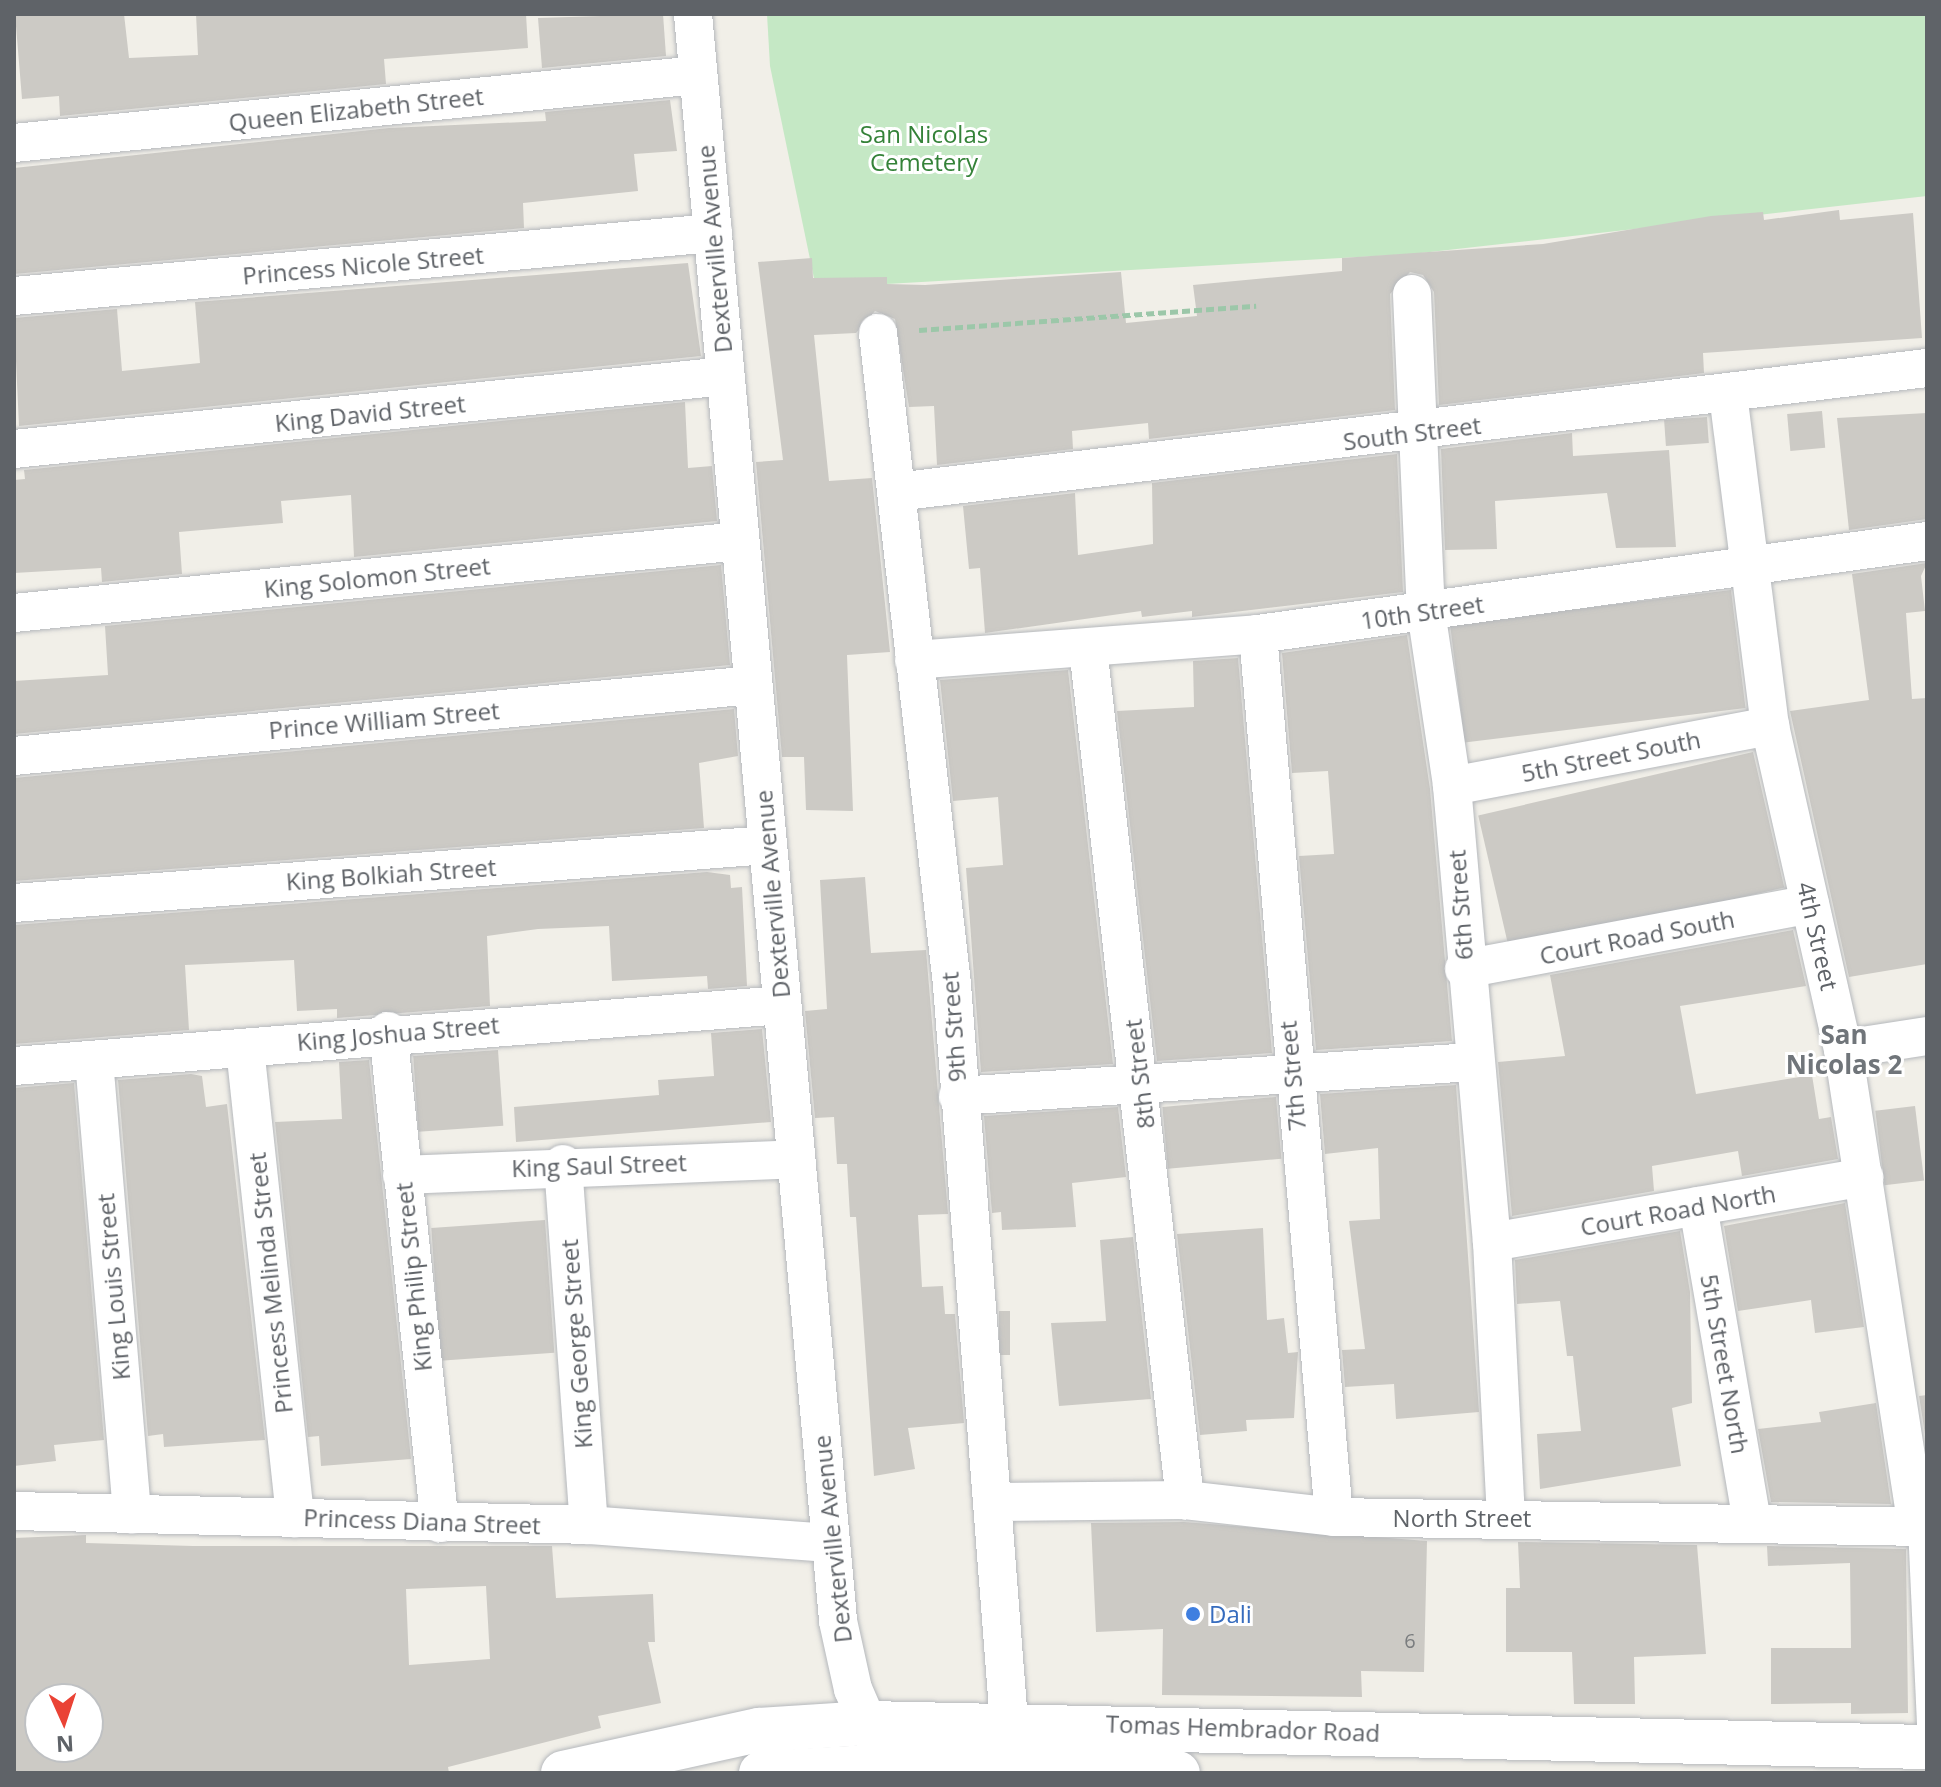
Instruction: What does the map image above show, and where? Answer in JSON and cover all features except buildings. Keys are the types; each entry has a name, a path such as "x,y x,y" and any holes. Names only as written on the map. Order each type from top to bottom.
{"street":[{"name":"Dexterville Avenue","path":"693,14 830,1543 842,1642 868,1723 889,1770"},
{"name":"Queen Elizabeth Street","path":"14,143 698,75"},
{"name":"Princess Nicole Street","path":"14,296 713,233"},
{"name":"6th Street","path":"1412,294 1424,432 1426,611 1452,786 1472,1062 1492,1242 1506,1518"},
{"name":"9th Street","path":"878,333 914,660 997,1502 1009,1722"},
{"name":"South Street","path":"896,492 1424,432 1927,368"},
{"name":"King David Street","path":"14,449 725,376"},
{"name":"4th Street","path":"1728,394 1746,565 1770,726 1843,1049 1922,1527"},
{"name":"King Solomon Street","path":"14,613 740,541"},
{"name":"10th Street","path":"914,660 1258,634 1927,541"},
{"name":"7th Street","path":"1258,634 1292,1079 1334,1517"},
{"name":"8th Street","path":"1088,648 1141,1084 1185,1500"},
{"name":"Prince William Street","path":"14,756 753,685"},
{"name":"5th Street South","path":"1452,786 1770,726"},
{"name":"King Bolkiah Street","path":"14,903 768,845"},
{"name":"Court Road South","path":"1464,969 1810,904"},
{"name":"King Joshua Street","path":"14,1066 245,1048 388,1031 782,1005"},
{"name":"King Philip Street","path":"388,1031 440,1523"},
{"path":"1843,1049 1927,1036"},
{"name":"Princess Melinda Street","path":"245,1048 295,1518"},
{"name":"King Louis Street","path":"94,1060 132,1514"},
{"path":"958,1096 1141,1084 1292,1079 1472,1062"},
{"name":"King Saul Street","path":"402,1175 563,1164 796,1159"},
{"name":"King George Street","path":"563,1164 589,1525"},
{"name":"Court Road North","path":"1492,1242 1864,1177"},
{"name":"5th Street North","path":"1698,1206 1752,1522"},
{"name":"North Street","path":"997,1502 1185,1500 1334,1517 1922,1527"},
{"name":"Princess Diana Street","path":"14,1511 589,1525 830,1543"},
{"name":"Tomas Hembrador Road","path":"563,1773 651,1761 759,1730 868,1723 1009,1722 1927,1747"},
{"name":"Tomas Hembrador Road","path":"761,1773 889,1770 1178,1773"}],"lane":[{"path":"1922,1527 1927,1747"}],"path":[{"path":"878,333 1256,306"}],"green space":[{"name":"San Nicolas Cemetery","path":"767,14 1927,14 1927,196 1412,254 816,288 770,66"}],"place":[{"name":"Dali","path":"1193,1614"}],"district":[{"name":"San Nicolas 2","path":"1844,1050"}]}
